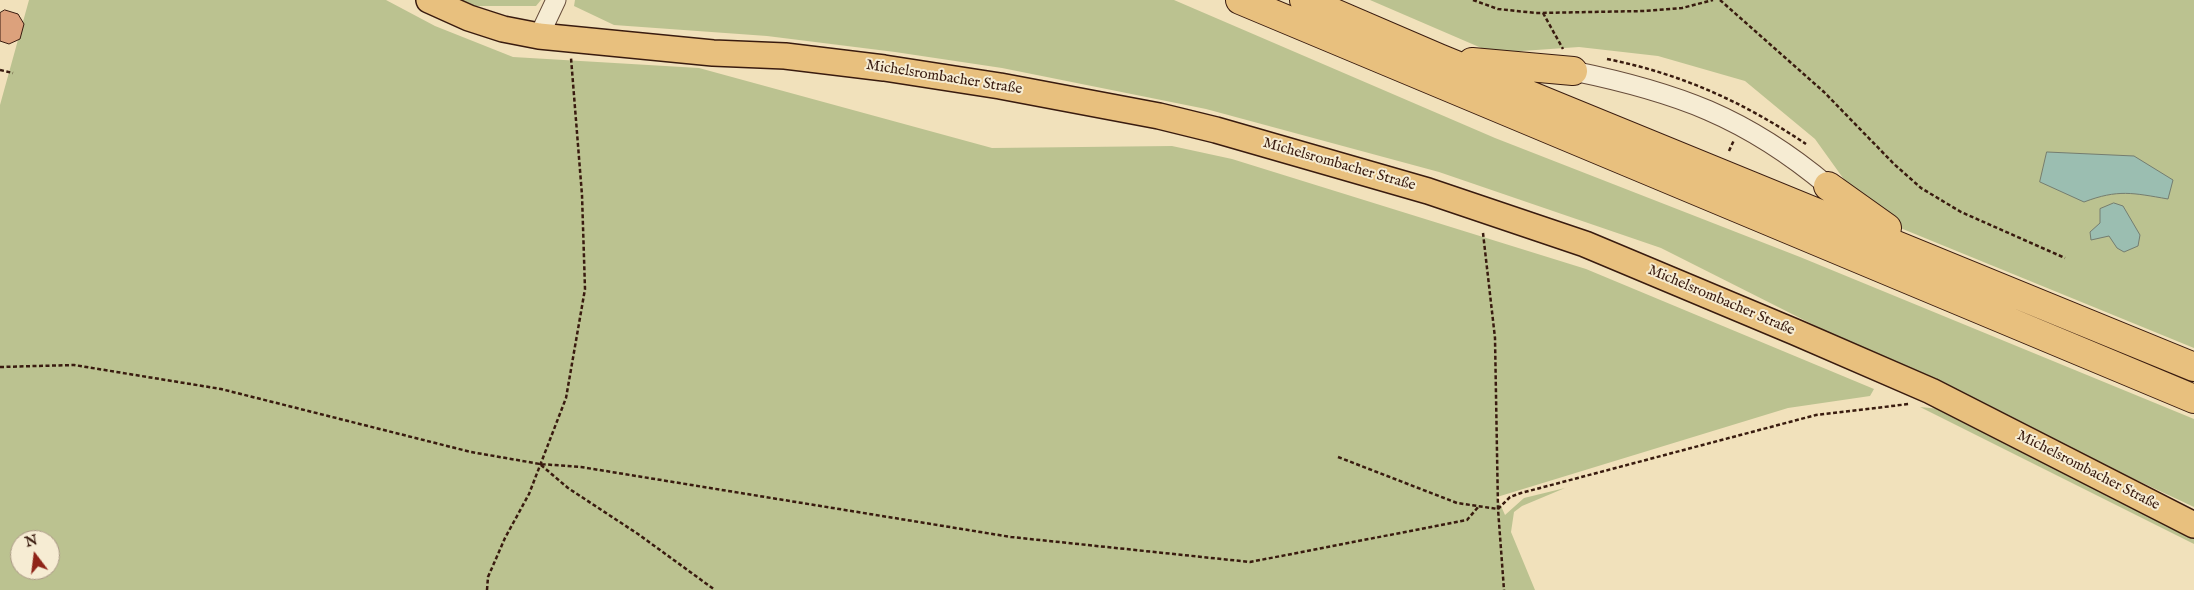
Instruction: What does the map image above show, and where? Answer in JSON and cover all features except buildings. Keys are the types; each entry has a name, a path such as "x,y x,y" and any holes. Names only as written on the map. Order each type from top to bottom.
{"highway":[{"path":"1240,0 2194,399"},
{"path":"1304,0 1439,58 2194,367"},
{"path":"1439,58 1569,62"},
{"path":"1828,186 1865,214 1943,264"}],"main road":[{"name":"Michelsrombacher Straße","path":"429,0 469,18 504,29 539,36 713,53 785,56 884,68 1000,86 1159,116 1216,130 1428,191 1584,244 1931,392 2194,525"}],"lane":[{"path":"539,36 556,0"},
{"path":"1569,62 1707,108 1760,136 1802,165 1828,186"}],"path":[{"path":"1472,0 1498,9 1544,13 1645,11 1682,8 1713,0"},
{"path":"1720,0 1824,92 1894,164 1921,188 1960,212 2065,258"},
{"path":"1544,13 1569,62"},
{"path":"487,590 488,578 505,538 529,494 566,398 584,289 582,195 574,78 568,40"},
{"path":"0,70 13,73"},
{"path":"1483,233 1495,338 1498,509 1504,590"},
{"path":"0,367 74,365 221,389 471,452 540,464 591,469 1011,537 1250,562 1467,520 1479,506"},
{"path":"1498,509 1510,497 1520,493 1816,415 1917,403 1931,392"},
{"path":"1338,457 1457,503 1498,509"},
{"path":"540,464 568,488 623,524 715,590"}],"green space":[{"path":"29,0 386,0 435,26 513,57 699,68 992,148 1172,146 1232,159 1586,269 1874,389 1870,396 1788,408 1497,497 1505,515 1524,498 1565,488 1522,506 1514,512 1511,532 1535,590 0,590 0,105"},
{"path":"459,0 541,0 536,6 471,6"},
{"path":"575,0 1174,0 1495,138 1800,257 2194,419 2194,507 1931,384 1661,248 1439,172 1206,109 1002,68 767,36 614,25 574,6"},
{"path":"1370,0 2194,0 2194,348 1893,225 1848,185 1815,139 1745,81 1658,56 1579,47 1493,53"},
{"path":"1920,407 1940,409 2194,535 2194,544"}],"shaded area":[{"path":"2047,152 2134,156 2173,180 2168,199 2126,193 2107,195 2084,202 2040,182"},
{"path":"2114,203 2123,206 2140,235 2138,246 2124,252 2117,248 2109,236 2091,240 2090,232 2100,223 2100,209"}]}
